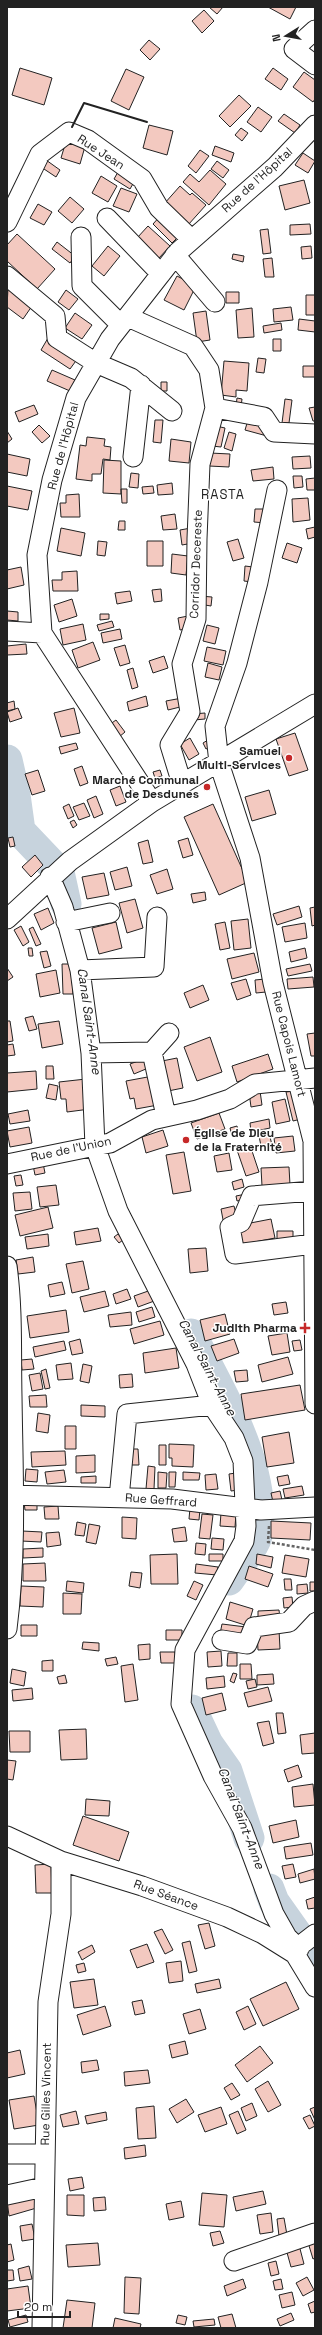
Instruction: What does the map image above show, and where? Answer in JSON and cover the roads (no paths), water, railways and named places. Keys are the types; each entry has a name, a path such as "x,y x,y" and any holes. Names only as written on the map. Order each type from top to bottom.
{"street":[{"path":"315,30 294,49 315,66"},
{"name":"Rue de l'Hôpital","path":"152,802 42,633 37,555 52,480 76,398 96,363 124,321 176,254 191,238 275,167 315,125"},
{"name":"Rue Jean","path":"7,222 40,154 69,132 88,140 142,180 160,208 191,238"},
{"path":"107,218 161,274"},
{"path":"81,237 82,286 124,321 193,346 209,370 215,408 264,417 274,432 315,434"},
{"path":"176,254 215,302"},
{"path":"7,276 55,316 57,338 96,363 131,378 172,411"},
{"path":"133,457 141,385"},
{"name":"Corridor Decereste","path":"182,784 170,745 190,712 182,664 196,619 200,464 215,408"},
{"name":"Rue Capois Lamort","path":"277,490 258,582 237,663 215,726 219,763 250,858 273,983 307,1079 313,1141 315,1404"},
{"path":"7,631 42,633"},
{"path":"7,919 70,861 152,802 315,704"},
{"path":"52,876 63,907 80,970 102,1145 118,1210 196,1364 212,1405 234,1438 243,1461 257,1509 246,1526 244,1541 185,1650 181,1704 213,1776 242,1828 274,1914 286,1937 303,1945 315,1987"},
{"path":"66,922 110,913"},
{"path":"80,970 154,967 157,917"},
{"path":"91,1054 152,1052 169,1032"},
{"path":"152,1052 166,1116"},
{"name":"Rue de l'Union","path":"7,1164 102,1145 152,1120 230,1099 255,1084 307,1079"},
{"path":"313,1191 252,1196 241,1222 230,1227 235,1254 313,1244"},
{"path":"7,1629 10,1571 10,1496 14,1387 9,1337 8,1278"},
{"path":"119,1498 127,1414 212,1405"},
{"name":"Rue Geffrard","path":"10,1496 172,1499 257,1509 315,1507"},
{"path":"222,1640 247,1644 254,1628 288,1622 304,1606 315,1601"},
{"name":"Rue Séance","path":"7,1836 61,1862 142,1886 227,1918 263,1934 303,1945"},
{"name":"Rue Gilles Vincent","path":"42,2328 48,2002 61,1914 61,1862"},
{"path":"7,2154 45,2154"},
{"path":"7,2195 44,2187"},
{"path":"234,2261 315,2233"}],"waterway":[{"name":"Canal Saint-Anne","path":"7,760 15,795 20,831 59,872 66,904"},
{"name":"Canal Saint-Anne","path":"191,1334 228,1406 249,1458 256,1485 259,1511 256,1540 229,1580"},
{"name":"Canal Saint-Anne","path":"192,1710 208,1744 227,1771 249,1838"},
{"name":"Canal Saint-Anne","path":"269,1889 274,1902 315,1960"}],"place":[{"name":"Samuel Multi-Services","path":"289,758"},
{"name":"Marché Communal de Desdunes","path":"207,787"},
{"name":"Église de Dieu de la Fraternité","path":"186,1140"},
{"name":"Judith Pharma","path":"305,1328"}],"district":[{"name":"RASTA","path":"223,494"}]}
